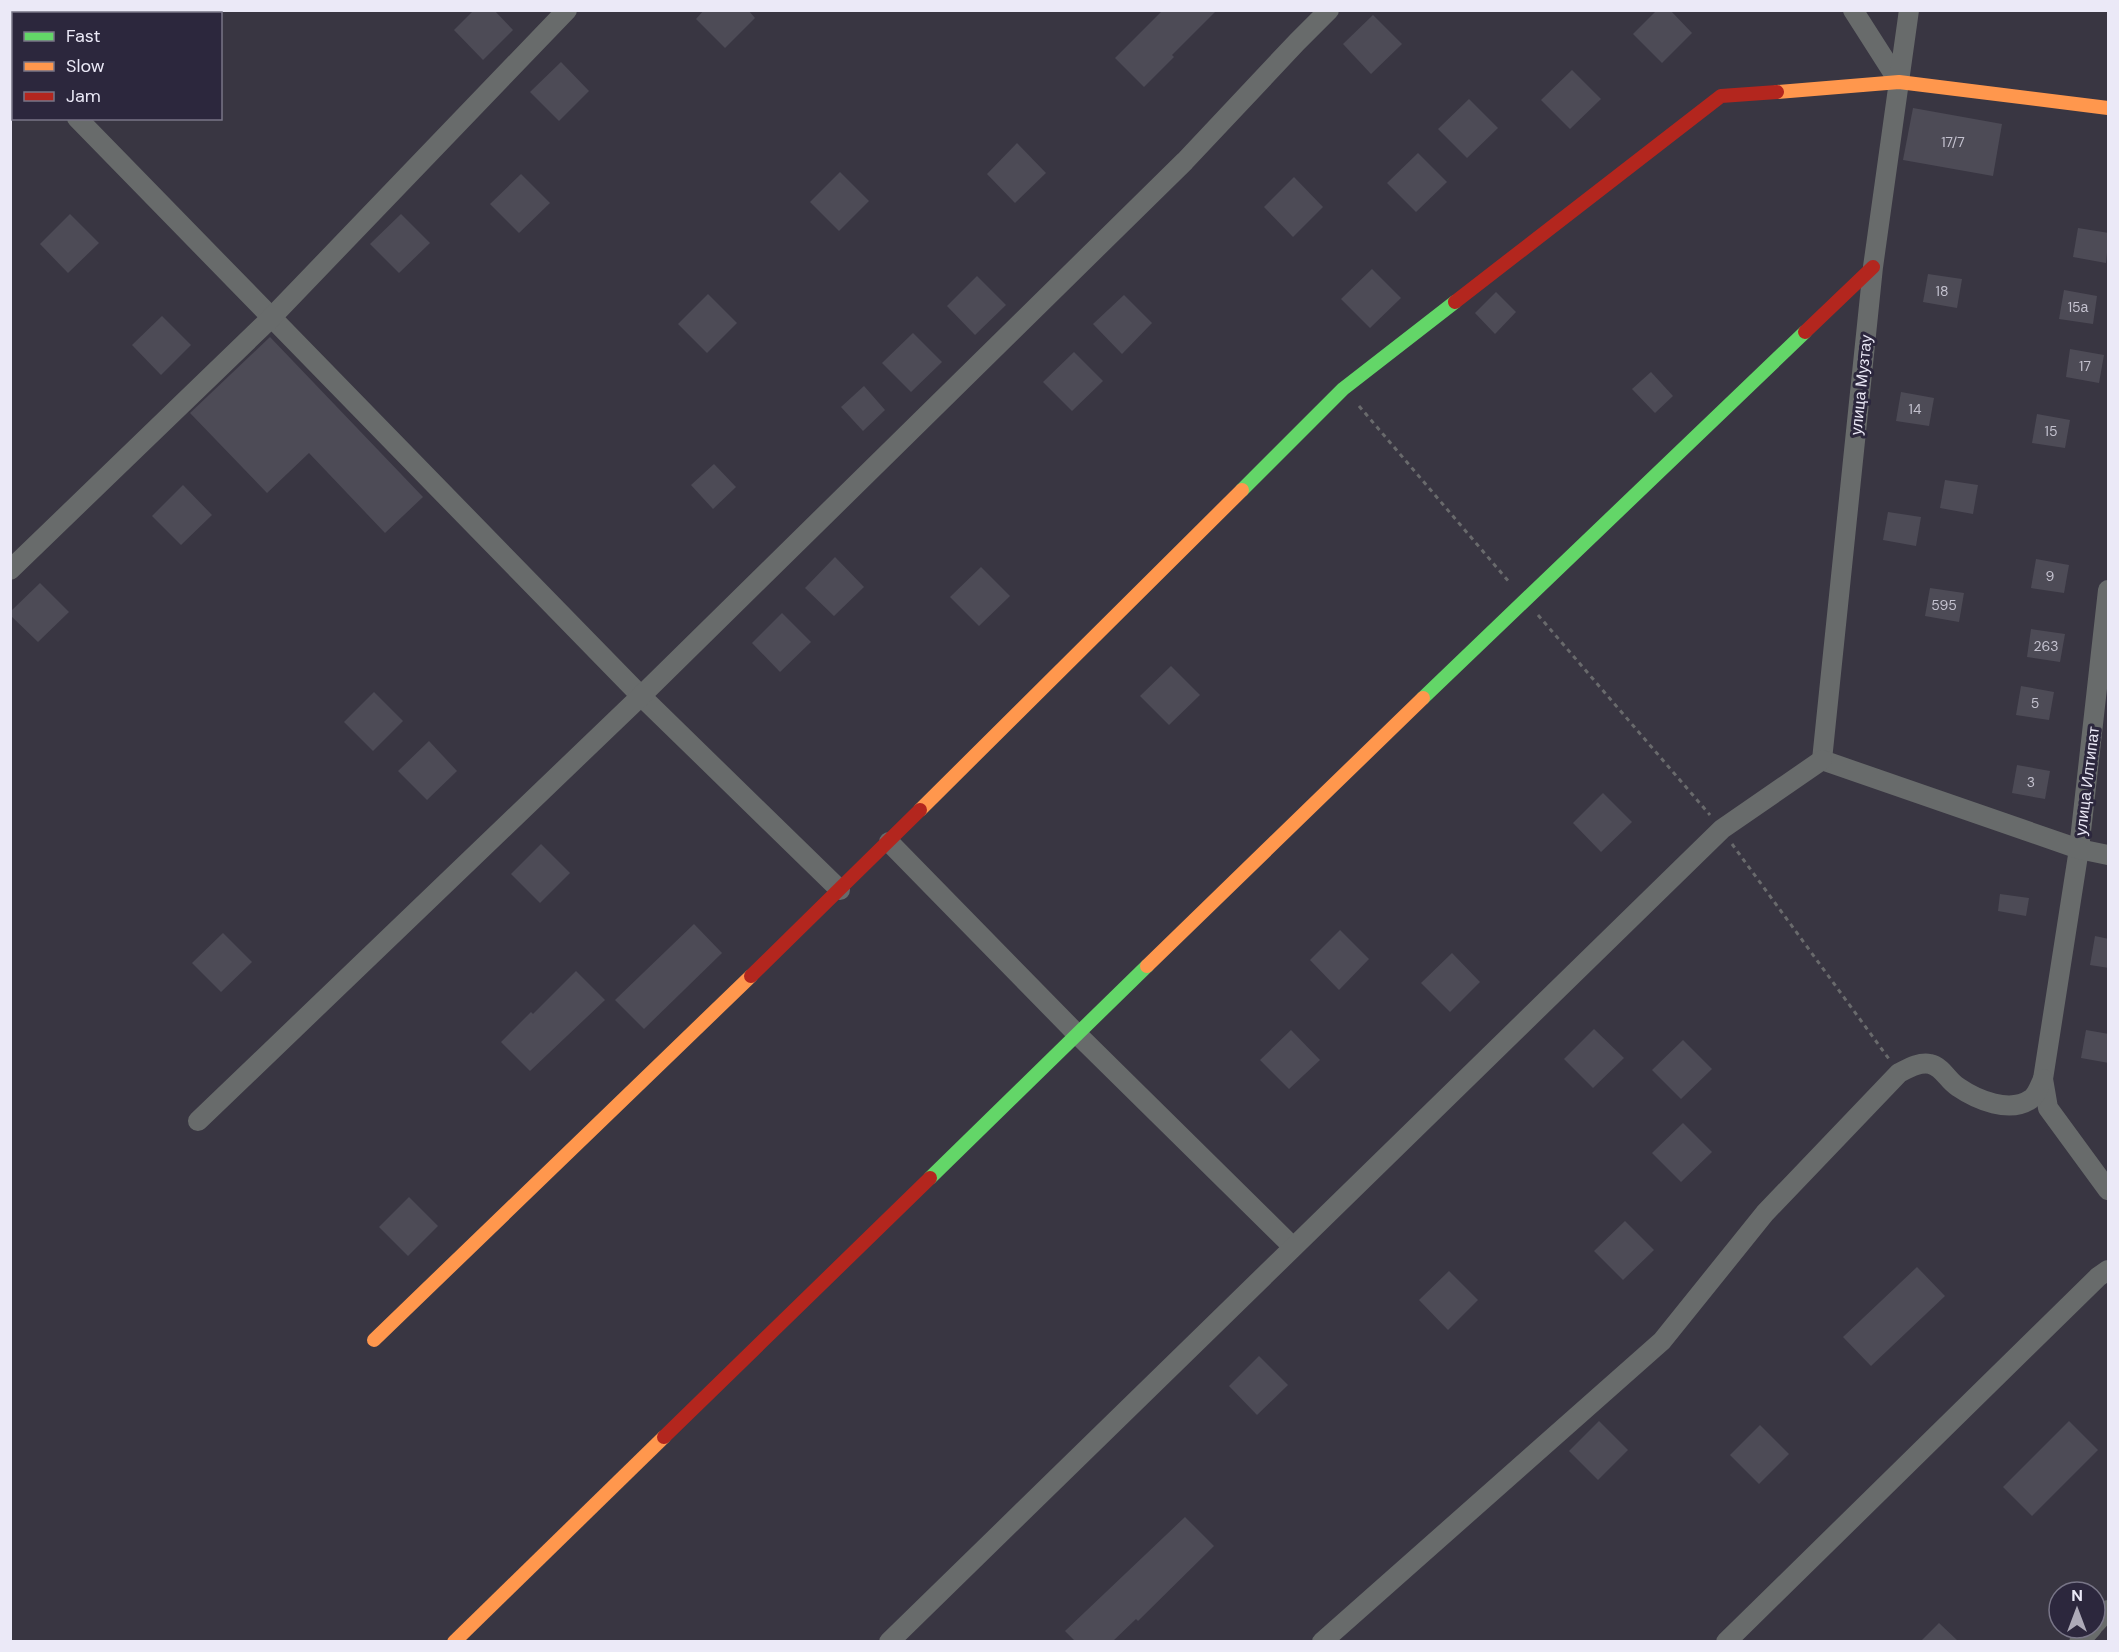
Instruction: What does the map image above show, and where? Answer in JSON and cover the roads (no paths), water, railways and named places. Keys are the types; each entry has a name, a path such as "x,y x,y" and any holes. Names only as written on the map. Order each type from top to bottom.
{"street":[{"path":"10,570 270,319 567,10"},
{"path":"198,1121 641,696 1185,161 1329,10"},
{"path":"1854,10 1899,82"},
{"name":"улица Музтау","path":"1822,760 1873,267 1909,10"},
{"path":"374,1340 889,842 1344,388 1721,96 1899,82 2109,108"},
{"path":"79,120 270,319 641,696 840,890"},
{"path":"453,1641 1524,599 1873,267"},
{"name":"улица Илтипат","path":"2043,1079 2079,849 2109,590"},
{"path":"889,1641 1722,829 1822,760 2079,849 2109,855"},
{"path":"889,842 1077,1034 1293,1247"},
{"path":"1322,1641 1662,1341 1765,1213 1899,1073 1918,1064 1930,1064 1941,1070 1956,1086 1985,1102 2018,1106 2034,1098 2043,1079"},
{"path":"2043,1079 2048,1108 2109,1190"},
{"path":"1726,1641 2098,1277 2109,1270"}]}
